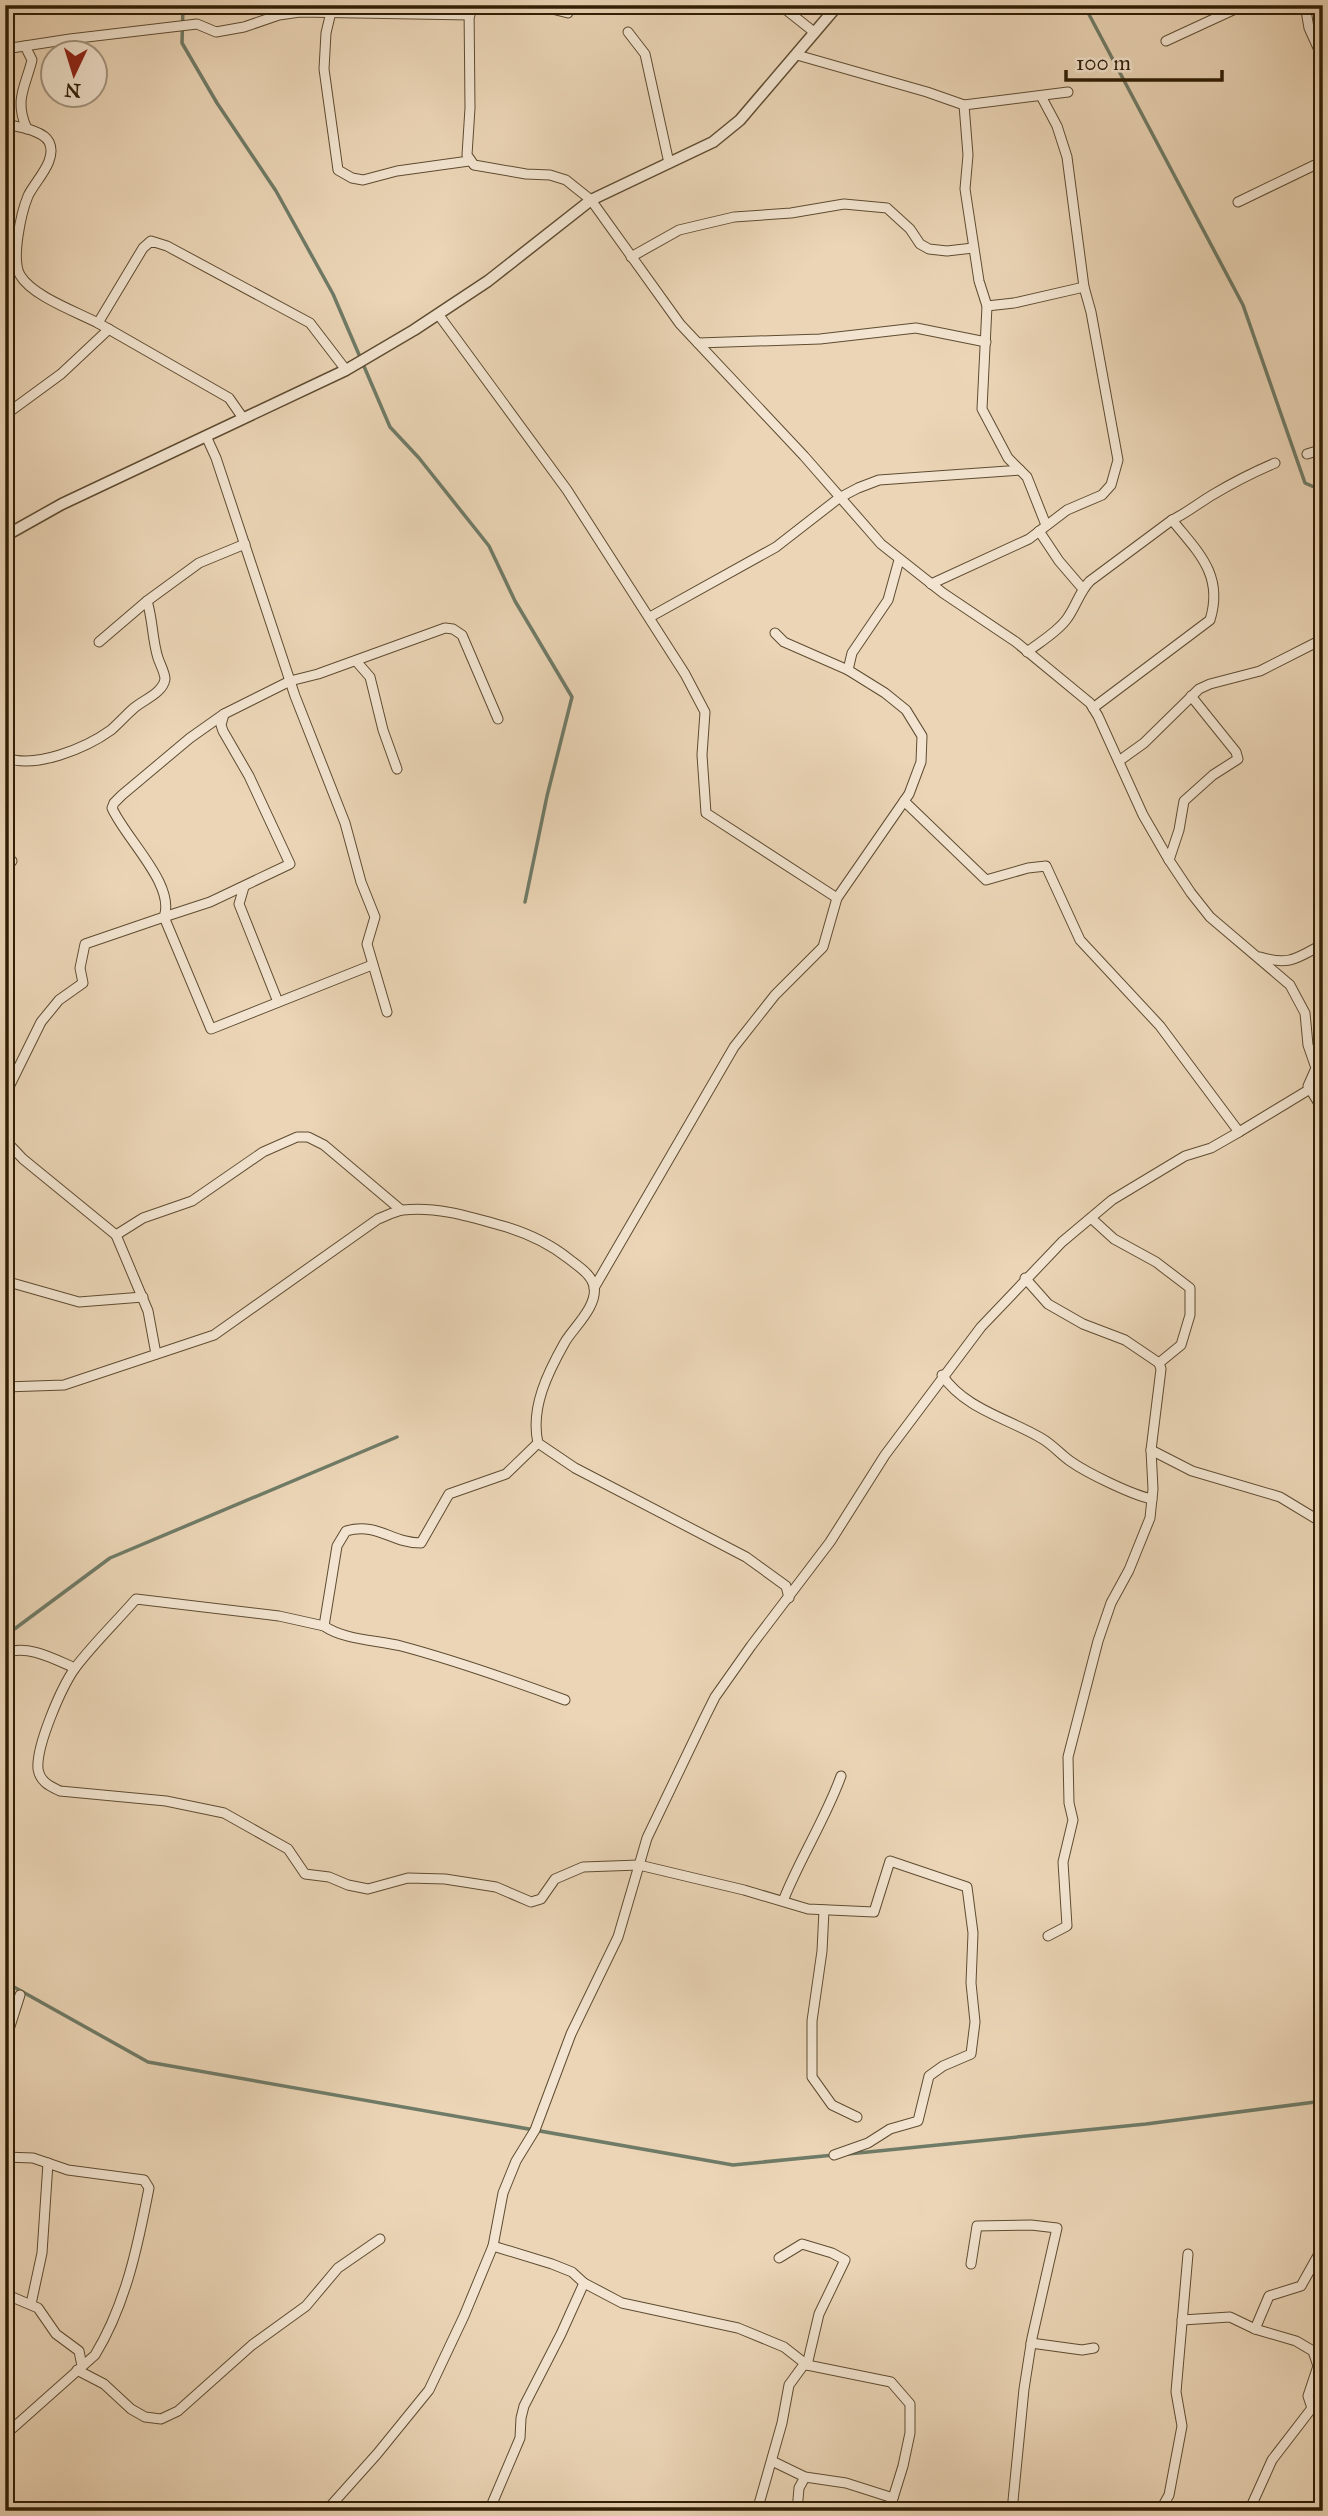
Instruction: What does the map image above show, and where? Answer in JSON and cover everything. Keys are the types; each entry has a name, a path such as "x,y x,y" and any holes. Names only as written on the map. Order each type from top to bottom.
{"street":[{"path":"5,50 197,24 216,33 279,15 342,9 470,9 481,5"},
{"path":"536,5 568,13"},
{"path":"780,5 814,32"},
{"path":"5,536 62,504 350,367 488,281 591,200 713,142 740,120 838,5"},
{"path":"1166,41 1244,5"},
{"path":"1305,5 1308,28 1323,59"},
{"path":"470,9 470,108 467,136 469,161 474,165 526,174 550,175 566,180 591,200 680,324 804,456 881,544 931,584 1078,691 1093,708 1143,815 1169,860 1210,916 1290,985 1305,1013 1308,1045 1316,1068 1308,1086 1323,1110"},
{"path":"331,12 326,33 324,69 338,170 352,178 363,180 397,171 469,161"},
{"path":"628,32 645,54 669,163"},
{"path":"25,46 32,60 19,97 27,129"},
{"path":"797,55 964,106 1068,92"},
{"path":"931,584 1029,539 1067,510 1102,495 1108,490 1118,460 1084,287 1067,157 1057,127 1041,96"},
{"path":"964,106 968,155 965,189 973,248 987,306 982,409 1008,458 1027,477 1043,528 1059,561 1083,589"},
{"path":"5,124 27,129 48,140 51,149 49,161 28,196 16,259 20,274 28,285 229,398 243,418"},
{"path":"1238,202 1323,161"},
{"path":"631,257 679,230 734,216 791,213 844,204 887,208 910,229 920,244 929,248 947,251 973,248"},
{"path":"98,323 143,248 151,241 248,287 310,323 350,367"},
{"path":"987,306 1014,303 1084,287"},
{"path":"438,314 566,490 685,674 705,712 702,755 706,813 837,898"},
{"path":"698,343 820,339 916,328 986,342"},
{"path":"5,415 61,374 109,330"},
{"path":"206,436 216,457 290,681 345,823 361,882 375,917 367,944 387,1012"},
{"path":"1307,454 1323,449"},
{"path":"1027,652 1059,629 1083,589 1171,520 1248,475 1275,463"},
{"path":"650,617 776,547 839,498 880,480 1020,470"},
{"path":"1093,708 1210,620 1216,601 1210,575 1204,560 1171,520"},
{"path":"99,642 147,601 199,563 245,544"},
{"path":"848,670 852,653 888,600 899,560"},
{"path":"5,757 25,761 61,756 78,749 108,732 161,688 165,678 154,645 152,616 147,601"},
{"path":"372,965 211,1029 164,917 167,910 166,898 147,861 115,814 112,808 114,803 190,738 224,714 290,681 318,674 445,628 453,629 462,635 499,719"},
{"path":"775,633 784,642 848,670 906,710 922,736 920,762 904,801 837,898 823,947 775,995 734,1046 594,1288 589,1307 549,1371 538,1407 536,1432 538,1443 575,1468 746,1557 786,1587 789,1598"},
{"path":"1119,761 1144,743 1191,696 1210,684 1260,671 1323,639"},
{"path":"356,661 370,677 383,730 397,769"},
{"path":"1169,860 1179,830 1184,801 1213,775 1238,759 1236,752 1191,696"},
{"path":"5,1095 48,1013 59,1000 83,984 80,968 85,944 210,902 290,864 223,731 221,725 224,714"},
{"path":"904,801 986,880 1028,868 1046,866 1080,940 1160,1026 1239,1132"},
{"path":"244,887 239,904 278,1002"},
{"path":"1255,956 1278,962 1299,957 1323,944"},
{"path":"326,2511 429,2390 493,2246 503,2193 516,2161 538,2122 571,2034 618,1937 647,1838 715,1698 830,1542 885,1455 942,1376 1025,1278 1062,1242 1112,1200 1185,1156 1211,1147 1239,1132 1310,1089"},
{"path":"116,1235 143,1218 192,1201 263,1152 297,1137 308,1137 324,1144 401,1210"},
{"path":"5,1140 23,1159 116,1235 143,1297 153,1330 156,1354"},
{"path":"5,1387 64,1385 214,1335 378,1219 401,1210 436,1209 528,1234 561,1253 589,1275 594,1288"},
{"path":"1091,1218 1114,1239 1156,1262 1190,1288 1191,1315 1181,1345 1159,1363"},
{"path":"1025,1278 1048,1304 1083,1324 1125,1340 1159,1363 1161,1369 1156,1393 1150,1518 1129,1570 1111,1603 1086,1679 1068,1757 1069,1803 1073,1819 1063,1862 1066,1926 1048,1936"},
{"path":"5,1281 79,1303 143,1297"},
{"path":"942,1376 953,1391 1052,1445 1069,1461 1139,1497 1152,1499"},
{"path":"324,1626 337,1546 346,1531 361,1527 386,1533 407,1543 421,1543 449,1494 506,1474 538,1443"},
{"path":"1152,1450 1192,1471 1280,1497 1323,1523"},
{"path":"786,1587 801,1582"},
{"path":"565,1700 482,1670 400,1646 336,1634 324,1626 279,1616 136,1599 75,1668 55,1704 43,1739 38,1770 44,1783 60,1791 166,1801 224,1813 288,1849 306,1874 329,1877 368,1889 408,1878 445,1879 496,1887 531,1902 541,1899 555,1880 583,1867 639,1865 744,1890 808,1909 874,1912 890,1861 967,1886 973,1933 971,1983 975,2022 971,2054 943,2066 929,2076 919,2121 890,2129 867,2143 835,2155"},
{"path":"5,1653 16,1649 47,1656 75,1668"},
{"path":"783,1901 797,1866 817,1833 841,1776"},
{"path":"824,1910 822,1951 812,2021 812,2077 832,2105 857,2117"},
{"path":"5,2042 20,1995"},
{"path":"5,2157 33,2158 68,2170 144,2180 149,2188 138,2241 115,2317 95,2355 5,2435"},
{"path":"31,2304 42,2253 48,2163"},
{"path":"971,2264 977,2226 1031,2225 1057,2228 1031,2343 1018,2428 1012,2511"},
{"path":"80,2368 104,2384 131,2409 145,2417 161,2419 178,2411 251,2345 306,2306 338,2268 380,2239"},
{"path":"757,2511 772,2461 789,2385 806,2364 819,2315 845,2260 832,2253 802,2245 779,2258"},
{"path":"493,2246 572,2272 584,2283 622,2303 738,2328 784,2347 806,2364 891,2382 911,2404 910,2433 889,2511"},
{"path":"1255,2329 1269,2296 1301,2286 1320,2252"},
{"path":"1160,2511 1169,2495 1182,2426 1177,2392 1188,2254"},
{"path":"489,2511 520,2438 524,2406 584,2283"},
{"path":"5,2294 38,2308 56,2334 79,2351 80,2368"},
{"path":"1182,2320 1230,2318 1255,2329 1296,2341 1313,2351 1318,2366 1308,2396 1312,2408 1272,2460 1249,2511"},
{"path":"1031,2343 1082,2350 1094,2348"},
{"path":"772,2461 805,2477 846,2483 893,2498"},
{"path":"797,2511 799,2488 805,2477"}],"waterway":[{"path":"183,5 182,43 217,103 276,191 333,294 390,427 419,458 489,546 515,601 572,697 547,796 525,902"},
{"path":"1084,5 1243,305 1305,483 1323,491"},
{"path":"5,1636 110,1558 397,1437"},
{"path":"5,1982 148,2062 733,2165 834,2155"},
{"path":"848,2154 1146,2124 1323,2101"}]}
